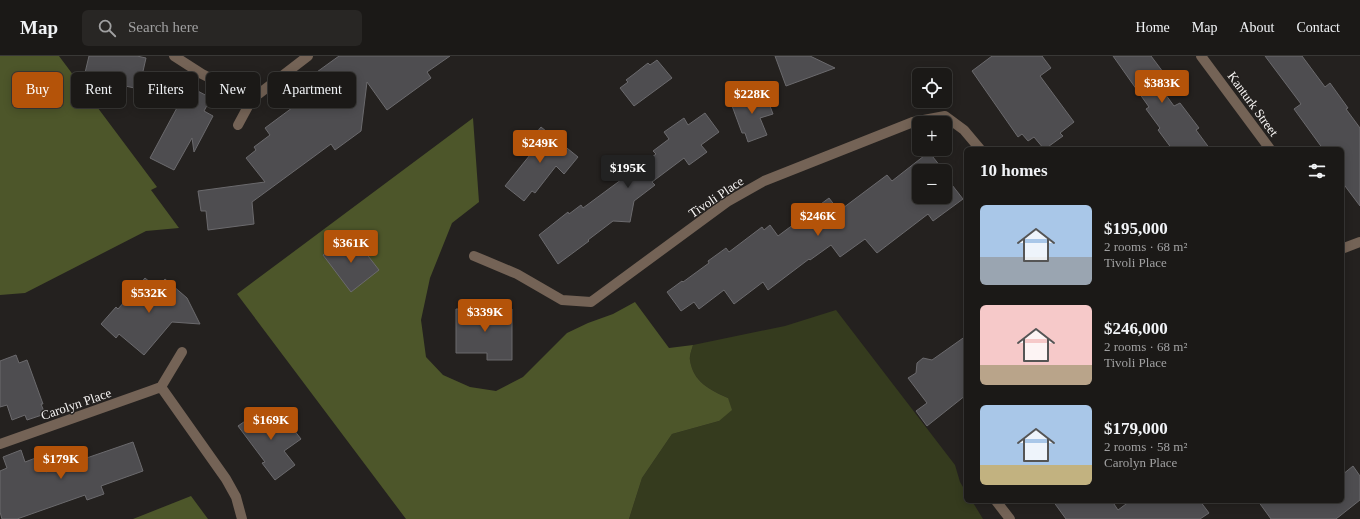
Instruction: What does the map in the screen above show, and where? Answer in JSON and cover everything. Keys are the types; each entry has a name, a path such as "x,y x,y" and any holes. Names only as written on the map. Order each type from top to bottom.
{"street":[{"path":"174,56 206,76"},
{"path":"260,93 308,56"},
{"name":"Kanturk Street","path":"1201,56 1269,147"},
{"path":"238,125 247,108"},
{"name":"Tivoli Place","path":"474,256 517,274 562,300 591,302 728,202 764,181 913,122 945,116 964,130 978,147"},
{"path":"1344,248 1360,242"},
{"path":"182,352 161,386 226,479 236,496 242,519"},
{"name":"Carolyn Place","path":"0,444 161,386"},
{"path":"998,503 1010,519"}],"green space":[{"path":"0,56 59,56 71,72 71,108 98,108 157,187 151,190 179,228 146,231 25,293 0,295"},
{"path":"473,118 479,202 452,223 430,278 421,320 426,357 443,375 470,387 496,391 523,377 567,333 588,323 613,314 635,302 669,348 693,345 690,358 695,374 703,384 728,398 732,410 719,421 672,434 642,478 629,519 406,519 237,294"},
{"path":"836,310 955,465 960,482 964,489 964,503 973,503 983,519 629,519 642,478 672,434 719,421 728,398 703,384 695,374 690,358 693,345 785,326"},
{"path":"191,496 208,519 133,519"}],"building":[{"path":"89,56 137,56 146,58 143,72 134,72 134,88 126,86 126,72 85,72"},
{"path":"339,56 450,56 427,72 431,78 387,110 367,82 361,131 335,150 331,144 252,202 254,224 208,230 206,211 201,211 198,191 265,182 246,158 256,150 254,147 270,135 265,128 292,108 356,108 356,72 317,72"},
{"path":"775,56 810,56 835,68 786,86"},
{"path":"992,56 1042,56 1051,68 1040,76 1074,122 1060,133 1063,136 1048,147 1042,147 1034,137 1028,141 1022,134 1018,137 972,71"},
{"path":"1113,56 1151,56 1163,72 1154,79 1174,106 1180,103 1199,128 1196,130 1209,147 1171,147 1158,130 1160,128 1146,109 1149,107"},
{"path":"1265,56 1302,56 1325,87 1330,83 1348,108 1346,109 1360,128 1360,206 1344,185 1344,147 1322,147 1294,109 1301,104"},
{"path":"657,60 672,78 634,106 620,88 628,82 626,80 648,63 650,65"},
{"path":"764,90 773,114 760,118 767,135 748,142 745,133 742,133 731,103"},
{"path":"198,91 206,95 206,107 204,111 213,116 194,152 192,138 174,170 150,158 177,108 198,108"},
{"path":"705,113 719,132 701,145 707,152 689,165 684,158 652,182 655,185 634,201 630,222 613,221 558,264 539,235 568,212 569,214 581,205 583,208 656,154 653,151 669,139 664,132 684,118 688,125"},
{"path":"541,127 578,157 564,174 556,166 535,193 532,191 524,201 505,186 534,150 527,144"},
{"path":"924,156 932,156 938,164 914,164"},
{"path":"912,165 912,204 952,204 952,185 963,199 933,221 928,214 877,253 865,239 840,257 831,245 810,260 809,259 768,290 763,282 734,304 724,290 699,309 694,302 681,311 667,292 709,263 708,261 726,248 729,252 762,227 764,230 770,225 778,236 829,198 839,211 887,175 892,181"},
{"path":"343,240 350,249 358,243 379,270 351,292 323,255"},
{"path":"145,278 157,288 165,279 187,298 200,324 172,322 144,355 119,334 116,338 101,324 116,307 118,309"},
{"path":"456,309 512,309 512,360 487,360 487,353 456,353"},
{"path":"964,337 964,397 927,426 916,411 927,403 908,378 916,373 917,363 923,358 932,360"},
{"path":"16,355 19,363 27,360 43,404 41,404 45,414 27,420 25,415 12,420 7,405 0,407 0,361"},
{"path":"261,410 269,421 280,412 301,439 284,451 295,465 275,480 262,463 265,462 238,426"},
{"path":"133,442 143,471 101,486 104,494 87,500 85,495 17,519 2,519 0,512 0,471 7,468 3,457 21,450 25,462 41,456 46,472"},
{"path":"1353,466 1360,476 1360,500 1336,519 1271,519 1259,503 1344,503 1344,473"},
{"path":"1054,503 1113,503 1118,510 1127,503 1202,503 1209,513 1200,519 1066,519"}]}
